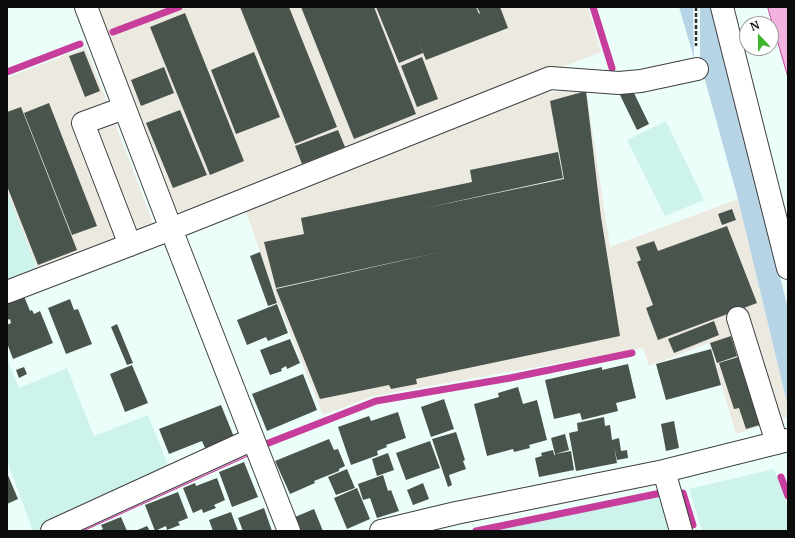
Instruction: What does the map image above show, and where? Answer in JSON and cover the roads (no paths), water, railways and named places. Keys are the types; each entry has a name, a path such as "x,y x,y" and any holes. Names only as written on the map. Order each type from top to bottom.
{"street":[{"path":"86,7 289,531"},
{"path":"722,7 788,268"},
{"path":"7,292 171,229 550,78 619,83 640,81 697,69"},
{"path":"124,108 83,123 130,245"},
{"path":"382,531 456,513 664,471 783,441 738,318"},
{"path":"52,531 253,439"},
{"path":"664,471 681,531"}],"waterway":[{"path":"113,32 179,7"},
{"path":"593,7 612,68"},
{"path":"7,72 80,44"},
{"path":"266,444 376,401 510,378 632,353"},
{"path":"781,477 788,496"},
{"path":"476,531 661,493"},
{"path":"683,493 693,525"}]}
